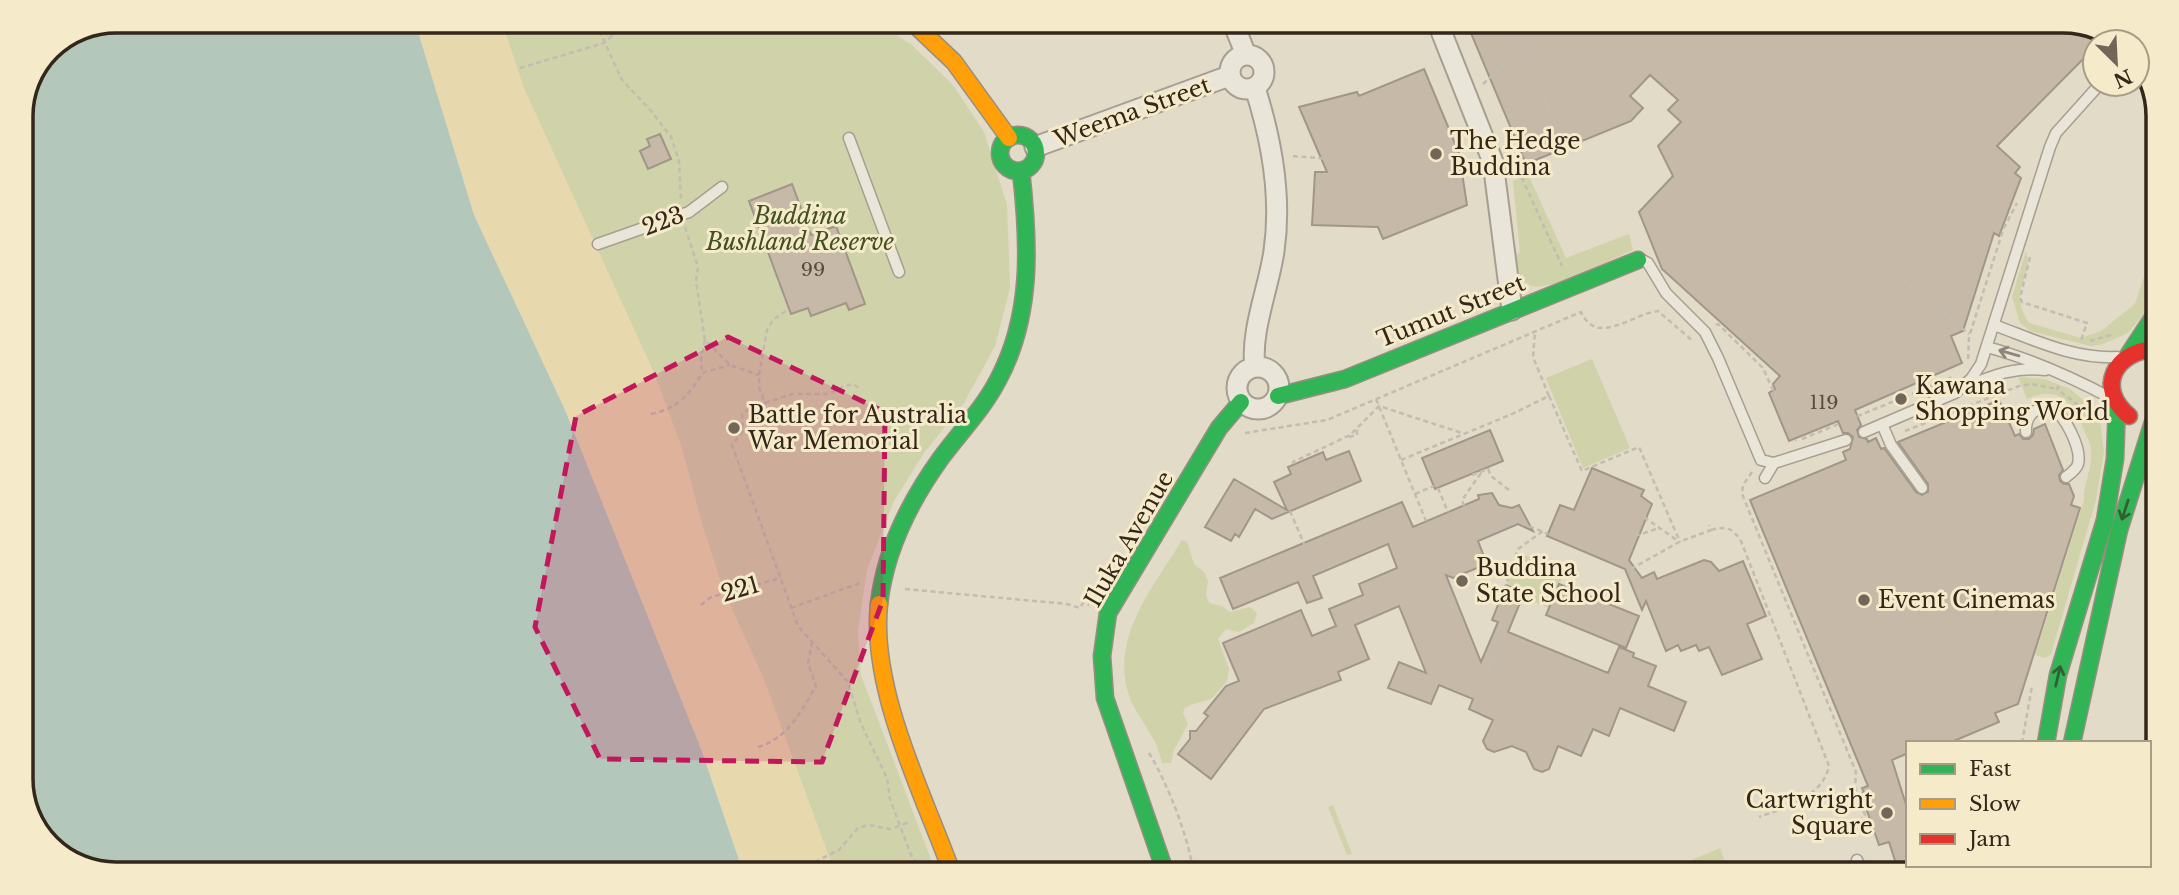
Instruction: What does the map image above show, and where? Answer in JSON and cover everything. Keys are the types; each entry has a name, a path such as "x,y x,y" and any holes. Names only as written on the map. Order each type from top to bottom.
{"street":[{"path":"925,33 939,44 963,72 1009,138"},
{"path":"1237,33 1246,55"},
{"path":"1442,33 1493,162 1512,310"},
{"path":"1246,55 1257,58 1264,68 1263,79 1255,88 1239,88 1229,76 1229,68 1233,62 1246,55"},
{"name":"Weema Street","path":"1035,147 1229,76"},
{"path":"1255,88 1271,147 1277,208 1274,250 1255,343 1255,367"},
{"path":"1009,138 1027,138 1035,147 1035,160 1027,169 1009,169 1001,159 1001,147 1009,138"},
{"path":"948,862 881,675 877,620 883,583 894,545 918,492 985,404 1000,377 1016,337 1026,294 1029,259 1028,222 1021,171"},
{"name":"Tumut Street","path":"1278,396 1345,379 1638,260"},
{"path":"2046,741 2058,675 2105,520 2110,493 2115,459 2116,403 2112,392 2113,375 2146,328"},
{"path":"2128,355 2146,349"},
{"path":"1255,367 1268,369 1279,383 1278,396 1268,407 1261,410 1254,410 1237,396 1237,383 1244,372 1255,367"},
{"name":"Iluka Avenue","path":"1162,862 1105,698 1100,670 1103,633 1108,613 1219,428 1241,402"},
{"path":"2116,403 2128,416 2146,421"},
{"path":"2072,741 2119,530 2146,447"}],"lane":[{"path":"1961,389 1981,364 2056,132 2087,98"},
{"path":"849,138 900,272"},
{"name":"223","path":"598,244 689,212 722,187"},
{"path":"1638,260 1644,259 1648,263 1666,293 1705,332 1761,460 1774,463 1846,440"},
{"path":"1994,324 2069,354 2100,358 2128,355"},
{"path":"1987,347 2059,372 2116,403"},
{"path":"1864,432 2006,371 2030,368 2059,372"},
{"path":"2026,432 2029,416 2036,409 2045,407 2058,411 2066,421 2079,453 2077,465 2066,477"},
{"path":"1882,424 1891,445 1922,488"},
{"path":"1765,478 1774,463"}],"path":[{"path":"520,68 611,39 617,33"},
{"path":"1515,33 1556,127"},
{"path":"1483,84 1504,64"},
{"path":"1421,142 1458,128"},
{"path":"1293,156 1342,159 1388,143 1397,151 1410,146"},
{"path":"1511,154 1572,288"},
{"path":"1963,368 1968,358 1970,335 2003,230 2017,202"},
{"path":"2029,251 2030,261 2020,298 2022,302 2087,323 2081,340"},
{"path":"1896,274 1970,335"},
{"path":"2144,302 2146,298"},
{"path":"765,403 759,387 759,375 767,330 774,319 786,311"},
{"path":"1240,434 1327,420 1581,312 1585,322 1591,326 1607,329 1643,313 1658,311 1693,343 1718,324 1763,368 1795,442 1931,386 1958,372"},
{"path":"1535,331 1534,357 1582,471 1639,447 1680,542"},
{"path":"2073,340 2092,341 2116,333"},
{"path":"651,414 675,407 685,398 702,373 701,358 705,340"},
{"path":"702,373 730,365"},
{"path":"862,390 853,384 829,394 792,394 765,403 742,415 743,431 732,445 798,626 848,682 862,724 887,778 890,799 916,862"},
{"path":"1906,431 2019,386 2032,384 2058,388 2086,411 2095,434"},
{"path":"1931,386 1938,402"},
{"path":"1401,460 1549,396"},
{"path":"1376,399 1426,521"},
{"path":"1379,407 1465,434"},
{"path":"1294,464 1293,462 1348,436 1379,407"},
{"path":"1863,455 1872,476"},
{"path":"1761,460 1743,485 1742,494 1856,772 1855,787 1865,816 1861,817"},
{"path":"1472,475 1488,469 1491,476 1509,490"},
{"path":"1464,506 1462,500 1483,471"},
{"path":"1415,495 1436,487 1448,512"},
{"path":"1257,506 1272,515 1288,510 1313,573 1335,564"},
{"path":"1644,517 1680,542"},
{"path":"1482,535 1517,521 1548,534"},
{"path":"1605,523 1606,521 1638,535 1660,528"},
{"path":"1709,525 1710,530"},
{"path":"1415,531 1425,526"},
{"path":"1630,569 1680,542 1724,526 1732,528 1741,541 1829,766 1827,774 1811,793 1759,817"},
{"path":"1474,574 1478,584 1503,594 1518,549 1543,531"},
{"path":"1627,565 1636,580"},
{"name":"221","path":"701,605 711,597 781,578"},
{"path":"791,608 864,582 883,583 906,589 1067,604 1080,608 1083,603 1108,613"},
{"path":"1444,587 1453,609"},
{"path":"1354,621 1371,614"},
{"path":"1501,624 1488,656 1510,665"},
{"path":"1313,639 1337,629"},
{"path":"758,747 770,743 789,729 816,686 808,663 812,642"},
{"path":"1488,673 1494,659"},
{"path":"2022,741 2032,682"},
{"path":"1476,700 1473,708 1485,713"},
{"path":"1568,747 1579,752 1590,728"},
{"path":"1145,747 1158,767 1192,862"},
{"path":"815,862 839,850 858,828 869,825 890,829 902,825"}],"highlighted area":[{"path":"728,337 885,412 883,600 822,762 600,759 535,627 576,416"}],"green space":[{"name":"Buddina Bushland Reserve","path":"497,33 893,33 912,45 953,85 984,132 1007,205 1010,288 995,346 964,403 924,453 894,501 867,570 858,631 861,675 932,862 828,862"},
{"path":"1528,174 1566,258 1629,234 1633,250 1553,284 1541,287 1528,284 1519,273 1512,255 1520,253 1513,181"},
{"path":"2026,251 2028,261 2020,301 2029,323 2081,338 2101,331 2135,304 2146,271 2146,310 2142,316 2128,333 2091,346 2030,331 2020,323 2012,297"},
{"path":"1592,359 1630,448 1583,468 1546,378"},
{"path":"2018,377 2044,379 2070,389 2088,404 2100,422 2104,451 2096,500 2051,654 2045,658 2035,655 2084,500 2091,448 2080,420 2070,404 2056,395 2048,394 2027,399"},
{"path":"1182,540 1187,542 1194,564 1204,572 1208,581 1206,595 1209,603 1222,606 1230,612 1250,607 1257,613 1254,623 1239,632 1226,629 1218,639 1229,669 1227,681 1211,699 1184,709 1188,724 1174,750 1171,763 1162,763 1155,742 1129,696 1124,668 1126,648 1139,610"},
{"path":"1520,553 1559,569 1563,575 1549,608 1522,597 1524,593 1506,586"},
{"path":"1333,805 1352,854 1347,855 1328,807"},
{"path":"1720,848 1725,862 1687,862"}],"sand":[{"path":"418,33 506,33 524,88 655,375 682,448 703,527 724,591 763,677 831,862 740,862 701,749 565,410 474,215"}],"shaded area":[{"path":"116,33 418,33 474,215 565,410 701,749 740,862 116,862 100,860 75,851 54,834 42,816 33,784 33,111 42,79 61,54 84,40"}],"building":[{"name":"Kawana Shopping World","path":"1471,33 2063,33 2081,36 2081,61 1997,146 2020,167 2015,173 2021,178 1999,236 1994,233 1963,331 1951,336 1962,363 1855,410 1861,425 1857,430 1859,437 1867,439 1868,442 1876,438 1881,449 1884,448 1916,492 1922,495 1928,492 1928,484 1898,442 1999,400 2015,436 2019,434 2023,439 2029,439 2034,429 2045,424 2063,470 2059,475 2060,481 2069,484 2074,496 2071,505 2080,508 2018,704 1995,713 1999,722 1954,741 1906,741 1906,754 1892,760 1906,805 1906,862 1895,862 1889,842 1879,845 1861,794 1864,793 1862,788 1868,786 1750,500 1846,460 1843,452 1850,449 1853,437 1843,433 1838,421 1789,441 1769,393 1775,389 1773,384 1780,376 1662,269 1639,212 1673,176 1658,146 1681,122 1668,110 1678,100 1650,75 1630,96 1643,108 1631,121 1526,164"},
{"name":"The Hedge Buddina","path":"1424,69 1459,153 1467,205 1383,239 1378,227 1312,225 1315,172 1327,172 1299,107 1357,92 1359,96"},
{"path":"660,134 671,159 648,169 640,151 650,146 647,139"},
{"path":"792,184 811,235 836,226 865,304 849,310 846,303 811,316 808,308 791,314 749,201"},
{"path":"1490,430 1503,461 1435,489 1422,458"},
{"path":"1349,451 1361,481 1272,519 1255,509 1239,537 1235,534 1231,541 1205,527 1234,479 1287,510 1274,482 1291,474 1288,467 1323,452 1326,460"},
{"path":"1592,468 1644,490 1641,496 1652,504 1629,560 1642,578 1654,572 1657,579 1704,560 1711,562 1719,571 1743,561 1766,616 1747,624 1762,659 1722,675 1709,647 1699,651 1696,645 1681,651 1678,645 1666,651 1646,601 1642,610 1625,569 1547,536 1560,505 1574,510"},
{"path":"1492,493 1499,505 1512,508 1519,505 1533,531 1518,524 1478,541 1487,564 1453,578 1446,575 1481,662 1498,622 1492,620 1506,585 1524,593 1508,632 1608,673 1619,647 1634,653 1633,657 1656,666 1648,686 1686,702 1674,731 1620,708 1609,736 1593,729 1581,756 1558,746 1549,769 1542,772 1534,769 1526,752 1512,746 1494,752 1487,749 1483,741 1493,720 1469,709 1473,699 1439,685 1431,704 1388,688 1399,662 1426,673 1399,606 1355,625 1369,659 1338,672 1341,680 1264,709 1211,779 1178,754 1190,739 1190,731 1196,731 1208,716 1204,713 1226,686 1239,681 1223,643 1301,610 1312,636 1336,626 1329,609 1363,595 1359,584 1397,568 1388,544 1313,576 1322,598 1307,603 1298,582 1233,609 1220,578 1402,502 1413,527 1479,499 1478,495"},
{"path":"1559,584 1639,616 1626,648 1546,615"}],"traffic: fast":[{"path":"1018,135 1031,140 1036,153 1031,166 1018,171 1005,166 1000,153 1005,140 1018,135"},
{"path":"879,604 887,565 909,509 941,458 985,401 1009,355 1023,304 1026,278 1026,224 1021,171"},
{"path":"1278,396 1345,379 1638,260"},
{"path":"2129,354 2146,328"},
{"path":"1162,862 1105,698 1102,656 1108,613 1219,428 1241,402"},
{"path":"2046,741 2058,675 2105,520 2115,459 2117,404"},
{"path":"2072,741 2119,530 2146,444"}],"traffic: slow":[{"path":"923,33 954,62 1009,138"},
{"path":"879,604 878,637 890,705 913,774 948,862"}],"traffic: jam":[{"path":"2129,416 2113,394 2114,373 2129,356 2146,350"}],"place":[{"name":"The Hedge Buddina","path":"1436,154"},
{"name":"Kawana Shopping World","path":"1901,399"},
{"name":"Battle for Australia War Memorial","path":"734,428"},
{"name":"Buddina State School","path":"1462,581"},
{"name":"Event Cinemas","path":"1864,600"},
{"name":"Cartwright Square","path":"1887,813"}]}
